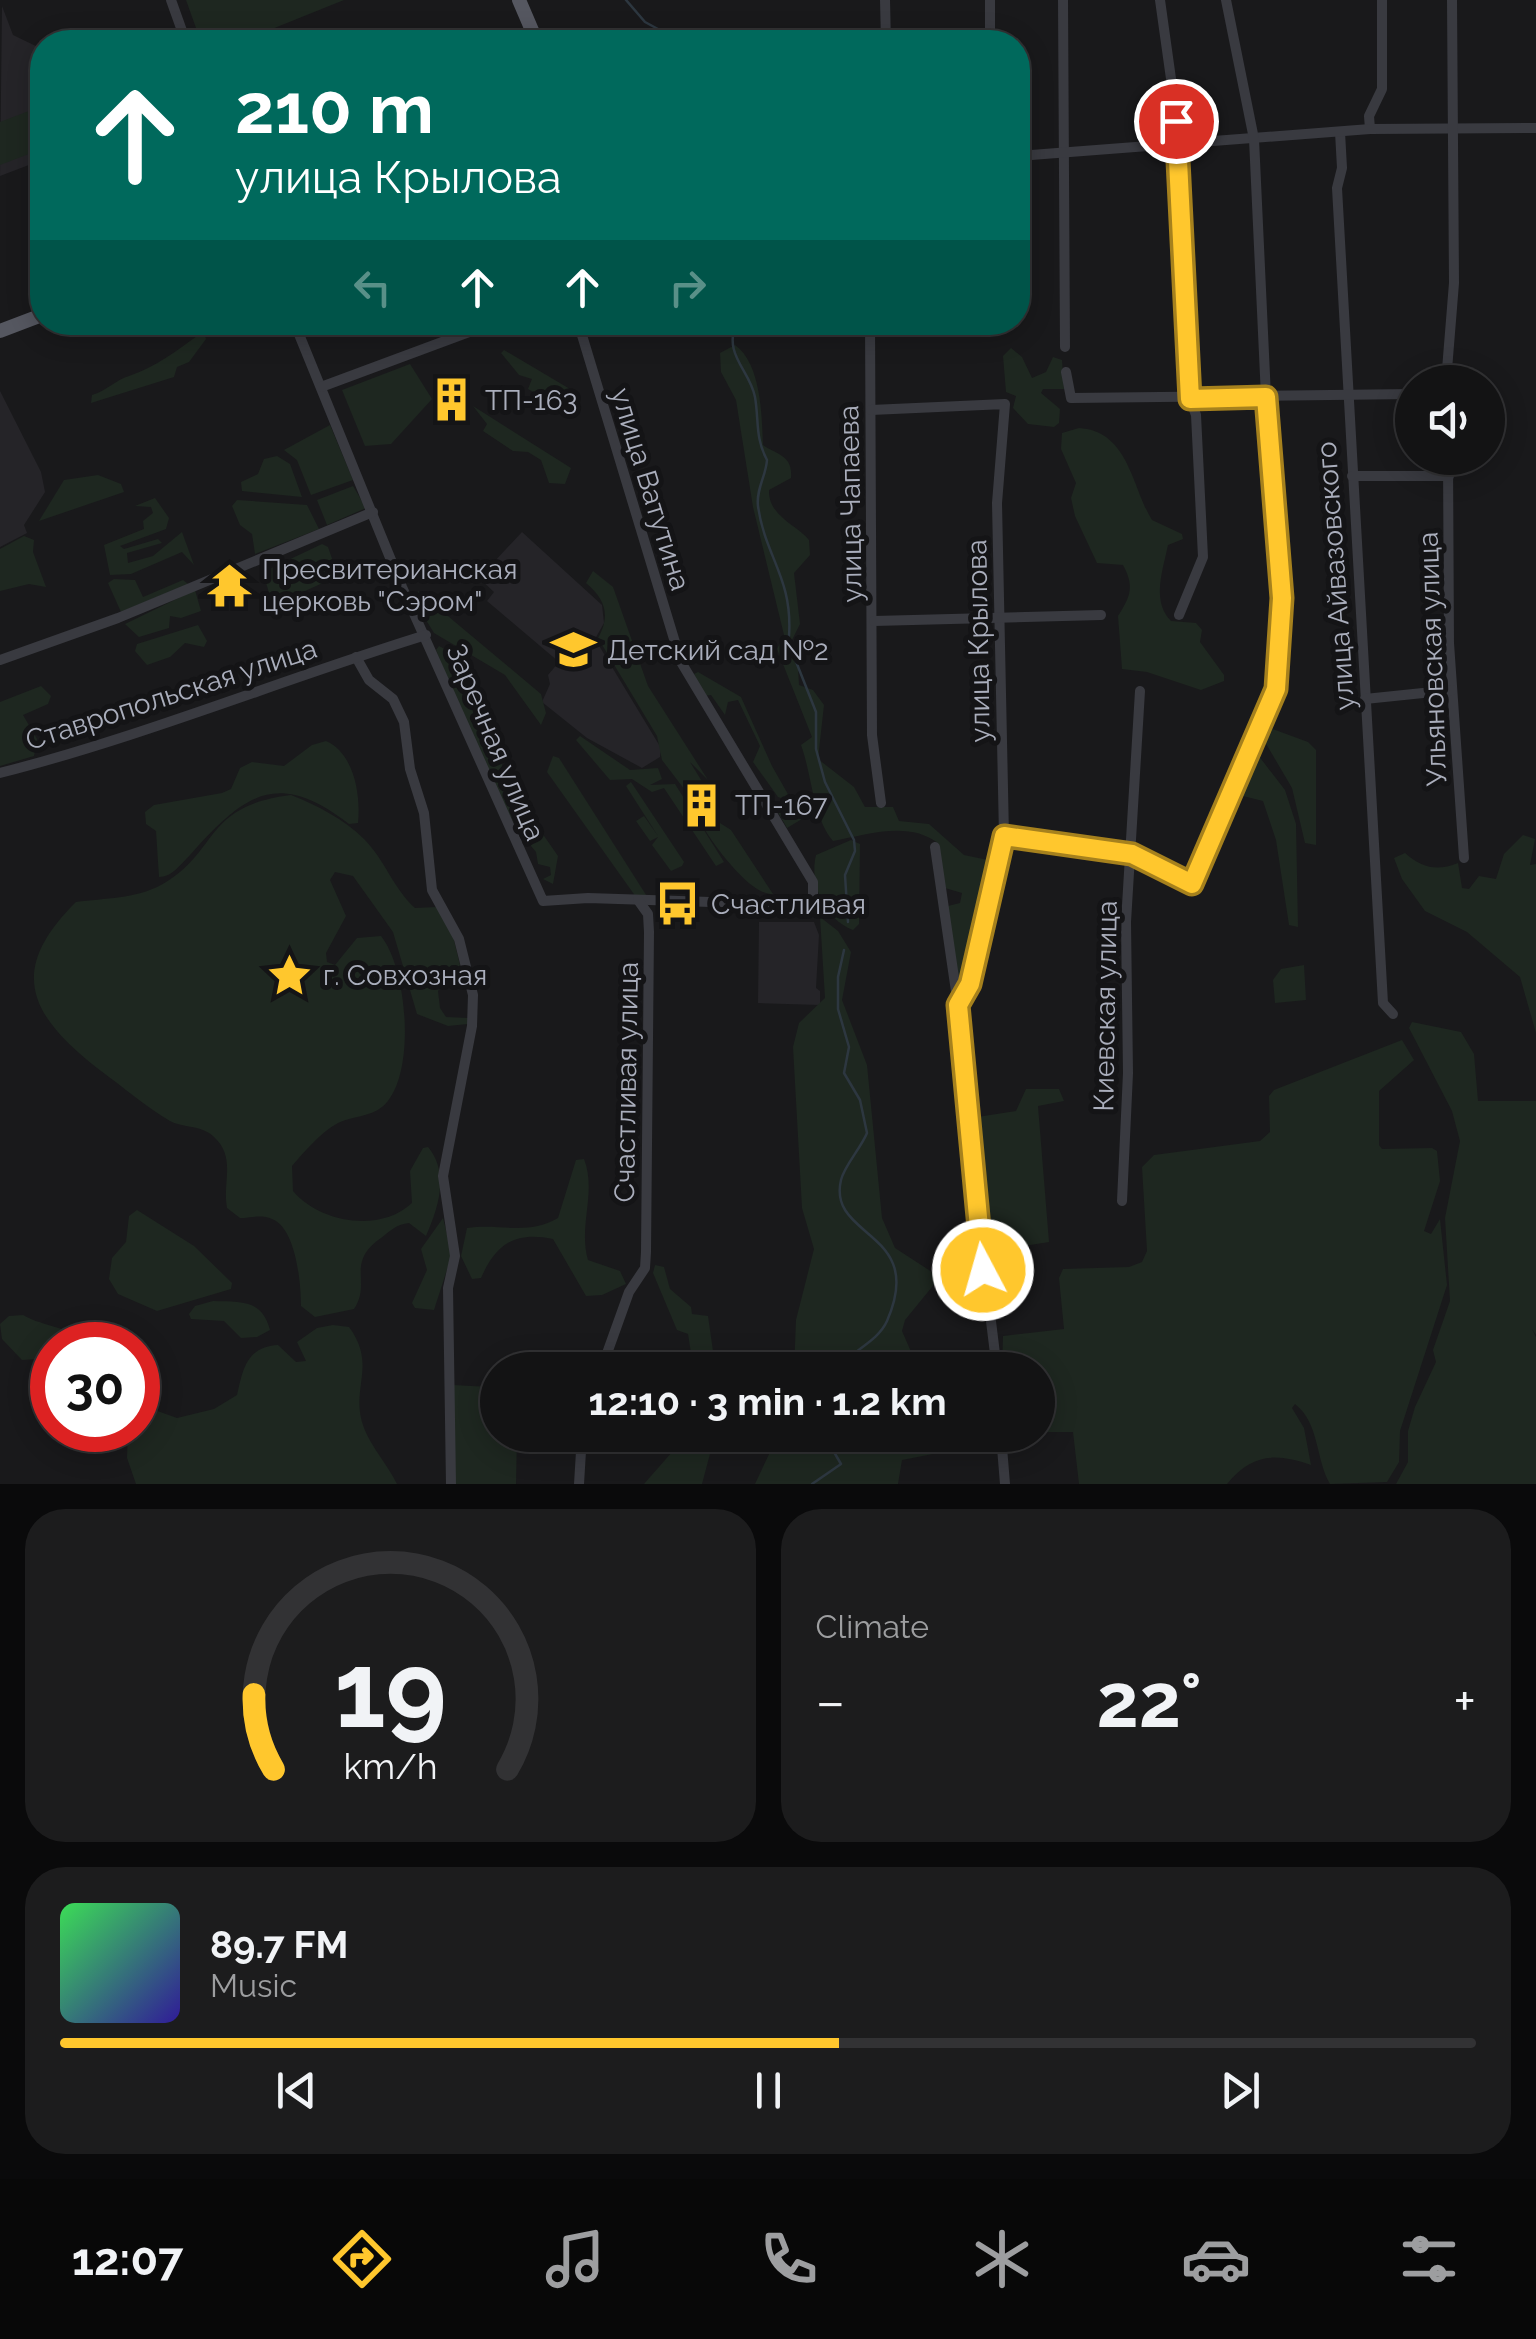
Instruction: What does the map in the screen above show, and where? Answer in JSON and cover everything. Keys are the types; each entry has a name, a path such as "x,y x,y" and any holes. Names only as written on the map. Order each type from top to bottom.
{"main road":[{"path":"520,0 531,30"},
{"path":"0,331 30,320"}],"street":[{"path":"171,0 182,30"},
{"path":"885,0 886,30"},
{"path":"990,0 990,30"},
{"path":"1063,0 1065,347"},
{"path":"1160,0 1180,144 1190,399 1196,415 1203,557 1179,615"},
{"path":"1004,836 1132,854 1192,884 1276,689 1282,598 1266,397 1254,138 1226,0"},
{"path":"1370,129 1369,116 1382,89 1382,0"},
{"path":"1447,365 1454,283 1452,0"},
{"path":"1030,155 1370,129 1536,128"},
{"name":"улица Айвазовского","path":"1340,132 1342,168 1337,188 1345,393 1383,1002 1393,1014"},
{"name":"Заречная улица","path":"299,335 542,901"},
{"path":"321,387 461,335"},
{"name":"улица Ватутина","path":"542,901 804,905 811,902 814,888 682,662 582,335"},
{"name":"улица Чапаева","path":"870,335 872,735 881,803"},
{"path":"1066,372 1068,397 1190,399 1395,394"},
{"name":"улица Крылова","path":"871,410 1005,404 999,454 1004,836 970,984 958,1005"},
{"path":"1352,476 1449,476"},
{"name":"Ульяновская улица","path":"1449,476 1452,690 1464,858"},
{"path":"0,660 118,618 373,512"},
{"path":"874,621 1101,615"},
{"name":"Ставропольская улица","path":"0,773 129,737 202,707 426,635"},
{"name":"Ставропольская улица","path":"356,656 368,680 393,699 404,722 410,770 424,813 432,890 459,938 473,995 472,1026 443,1176 455,1256 448,1288 451,1484"},
{"path":"1364,699 1452,690"},
{"name":"Киевская улица","path":"1122,1202 1128,1073 1126,922 1140,691"},
{"path":"935,847 958,1005 966,1118 995,1352"},
{"name":"Счастливая улица","path":"607,1352 628,1292 645,1268 650,949 648,914 638,900"},
{"path":"579,1484 581,1452"},
{"path":"1002,1452 1005,1484"}],"shaded area":[{"path":"186,0 344,0 270,30 197,30"},
{"path":"2,6 13,35 30,43 30,165 0,176"},
{"path":"30,111 30,154 0,165 0,122"},
{"path":"199,335 205,335 206,339 189,362 177,367 174,377 91,403 92,395 157,363"},
{"path":"735,345 744,353 755,377 763,445 783,457 791,470 791,478 769,490 773,507 809,540 810,555 794,573 800,624 788,648 798,668 799,685 813,690 824,705 818,759 854,787 865,807 893,807 899,821 929,824 964,855 988,860 992,866 962,983 956,982 948,906 960,903 962,893 945,888 939,844 901,831 833,841 821,821 801,745 812,737 777,649 784,635 753,507 736,400 721,372 720,353"},
{"path":"1011,348 1022,357 1032,378 1046,372 1053,357 1062,360 1064,389 1043,389 1041,393 1060,409 1059,423 1054,427 1028,424 1013,408 1016,396 1006,392 1003,356"},
{"path":"504,350 575,394 561,396 556,405 528,389 532,379 519,375 501,353"},
{"path":"410,364 432,399 391,444 365,446 342,390"},
{"path":"0,391 41,472 45,492 24,525 27,533 0,547"},
{"path":"473,406 571,468 565,484 549,483 541,460 528,452 513,451 483,431 487,424"},
{"path":"330,425 353,480 311,495 297,460 284,450"},
{"path":"1079,428 1109,439 1127,463 1152,520 1182,534 1183,539 1168,545 1160,585 1161,604 1171,621 1196,623 1202,630 1200,642 1224,675 1224,681 1201,690 1147,672 1122,669 1118,616 1128,597 1129,580 1123,565 1097,563 1075,516 1071,498 1076,483 1061,449 1062,433"},
{"path":"277,456 290,464 302,497 242,491 241,482 258,474 264,459"},
{"path":"98,475 121,484 124,492 39,521 64,480"},
{"path":"353,486 366,508 327,525 317,500"},
{"path":"155,498 169,518 166,529 120,546 124,549 158,539 162,543 127,553 128,563 153,556 182,532 194,565 182,552 131,574 110,575 104,545 144,529 143,521 153,513 151,507 135,506"},
{"path":"237,500 307,505 319,529 255,554 252,534 240,525 232,506"},
{"name":"Детский сад №2","path":"522,532 602,605 604,623 595,639 661,748 660,757 642,768 587,738 542,702 550,684 548,675 559,662 487,601 494,592 479,578"},
{"path":"24,536 34,540 33,552 46,587 29,584 0,591 0,549"},
{"path":"322,544 328,547 338,576 281,602 271,600 263,572"},
{"path":"593,571 613,587 648,686 708,780 690,762 706,788 699,795 688,794 662,760 657,736 598,638 605,615 602,601 586,583"},
{"path":"114,579 135,580 143,597 183,580 188,584 121,612 108,583"},
{"path":"195,590 201,611 181,618 170,616 169,628 139,637 125,624"},
{"path":"418,591 541,694 546,713 541,725 505,675 434,633 415,602"},
{"path":"198,625 207,641 204,647 185,643 170,657 147,665 135,651 137,644"},
{"path":"439,646 454,654 474,709 503,758 501,774 558,856 553,884 543,879 551,875 550,867 538,864 536,852 491,782 436,650"},
{"path":"698,672 741,697 772,766 802,819 787,828 775,807 785,801 797,818 787,800 778,797 753,762 760,746 738,700 728,702 725,715 711,695 703,696 694,674"},
{"path":"41,686 51,696 48,704 23,715 37,739 34,756 0,766 0,702"},
{"path":"1270,728 1308,742 1316,750 1316,845 1305,843 1292,788 1265,742"},
{"path":"580,736 630,770 658,768 662,779 650,785 675,784 724,862 716,866 664,788 652,792 632,779 610,780 576,740"},
{"path":"326,741 343,755 354,776 358,823 349,824 301,797 281,793 262,796 227,817 176,870 159,877 156,831 146,824 145,812 154,805 222,793 231,789 240,768 252,762 284,766 312,745"},
{"path":"1258,755 1285,790 1296,824 1298,927 1289,925 1276,840 1263,801 1239,795 1252,759"},
{"path":"553,756 559,758 648,898 636,897 547,772"},
{"path":"631,782 684,862 682,866 671,871 652,845 658,837 650,841 636,821 644,816 658,836 626,786"},
{"path":"291,795 356,832 415,908 437,907 450,924 460,965 438,991 440,1008 446,1017 468,1018 468,1024 448,1026 417,1014 393,932 353,876 335,872 330,880 346,916 326,953 327,962 335,965 357,938 381,936 390,952 402,997 404,1049 393,1093 382,1107 338,1123 313,1143 292,1166 293,1191 318,1211 334,1217 367,1221 384,1218 412,1203 410,1171 423,1148 428,1147 439,1168 440,1191 426,1236 409,1223 397,1226 370,1247 361,1264 361,1290 354,1309 315,1317 301,1306 296,1257 280,1224 264,1217 240,1218 227,1208 227,1161 220,1144 208,1132 161,1115 77,1051 44,1012 36,993 34,972 40,950 76,902 151,890 180,872 226,820 241,809"},
{"path":"691,797 704,818 709,816 731,830 773,894 749,883 722,854 699,820"},
{"path":"1523,835 1535,839 1530,865 1536,864 1536,1033 1520,977 1467,932 1425,911 1402,879 1394,858 1405,853 1437,868 1458,863 1462,888 1469,889 1479,876 1496,879 1504,854"},
{"path":"851,840 860,844 859,924 853,930 827,909 817,888 814,866 816,855"},
{"path":"820,917 838,931 851,952 842,1000 867,1065 882,1218 895,1248 935,1274 936,1282 905,1320 902,1331 911,1352 795,1352 796,1320 814,1249 802,1208 793,1047 799,1023 825,998"},
{"path":"759,922 814,922 819,935 816,988 820,991 820,1005 758,1003"},
{"path":"1304,965 1306,1000 1275,1003 1273,980 1281,969"},
{"path":"1412,1022 1461,1032 1474,1054 1478,1101 1536,1101 1536,1335 1532,1329 1536,1337 1536,1484 1396,1484 1408,1462 1408,1431 1436,1362 1433,1350 1450,1301 1445,1218 1460,1141 1452,1111 1409,1028"},
{"path":"1402,1040 1414,1060 1379,1091 1379,1145 1382,1149 1437,1151 1440,1181 1424,1231 1431,1234 1440,1219 1447,1285 1400,1431 1399,1462 1387,1482 1330,1484 1309,1421 1295,1404 1292,1408 1304,1428 1311,1465 1265,1458 1246,1466 1227,1484 1079,1484 1073,1432 1055,1432 1055,1352 1003,1352 1003,1336 1064,1329 1059,1278 1063,1269 1129,1267 1142,1262 1147,1251 1142,1167 1154,1155 1260,1141 1270,1132 1269,1096 1274,1090"},
{"path":"1026,1089 1059,1089 1064,1101 1038,1106 1049,1242 987,1250 971,1118 1016,1111"},
{"path":"584,1159 589,1184 585,1235 588,1260 620,1271 626,1284 602,1295 586,1296 553,1239 540,1237 508,1243 493,1256 481,1278 472,1279 461,1256 467,1228 524,1228 558,1218 576,1160"},
{"path":"137,1210 194,1246 232,1283 231,1289 157,1311 118,1294 109,1279 112,1258 126,1242 129,1216"},
{"path":"443,1218 452,1254 434,1310 415,1308 412,1303 427,1270 421,1249"},
{"path":"655,1265 664,1267 670,1289 691,1307 692,1314 708,1316 713,1351 691,1352 688,1334 677,1330 653,1273"},
{"path":"213,1301 256,1307 270,1330 257,1337 241,1338 224,1321 191,1319 189,1314 195,1306"},
{"path":"23,1315 40,1322 30,1322 30,1359 22,1360 2,1339 0,1324 9,1316"},
{"path":"349,1327 357,1341 363,1366 360,1414 371,1442 397,1484 136,1484 127,1452 160,1452 160,1412 177,1418 214,1409 237,1395 244,1368 259,1350 278,1345 296,1362 306,1361 297,1342 317,1328"},
{"path":"453,1385 480,1386 480,1452 517,1452 516,1484 455,1484"},
{"path":"672,1452 710,1452 702,1484 644,1484"},
{"path":"770,1452 940,1452 902,1460 898,1484 755,1484"}],"waterway":[{"path":"626,0 645,22 660,30"},
{"path":"733,335 735,353 752,387 759,436 767,460 758,506 787,598 789,636"},
{"path":"795,659 816,712 816,749 825,782 854,840 855,851 845,875 848,922"},
{"path":"844,950 838,977 838,1009 849,1047 844,1073 860,1100 867,1133 841,1180 841,1199 848,1214 886,1252 895,1269 896,1291 883,1329 856,1352"},
{"path":"812,1484 841,1464 834,1452"}],"place":[{"name":"ТП-163","path":"452,400"},
{"name":"Пресвитерианская церковь \"Сэром\"","path":"229,585"},
{"name":"Детский сад №2","path":"574,650"},
{"name":"ТП-167","path":"702,805"},
{"name":"Счастливая","path":"678,904"},
{"name":"г. Совхозная","path":"290,975"}],"route":[{"path":"983,1270 958,1005 970,984 1004,836 1091,845 1132,854 1192,884 1276,689 1282,598 1266,397 1190,399 1176,121"}]}
